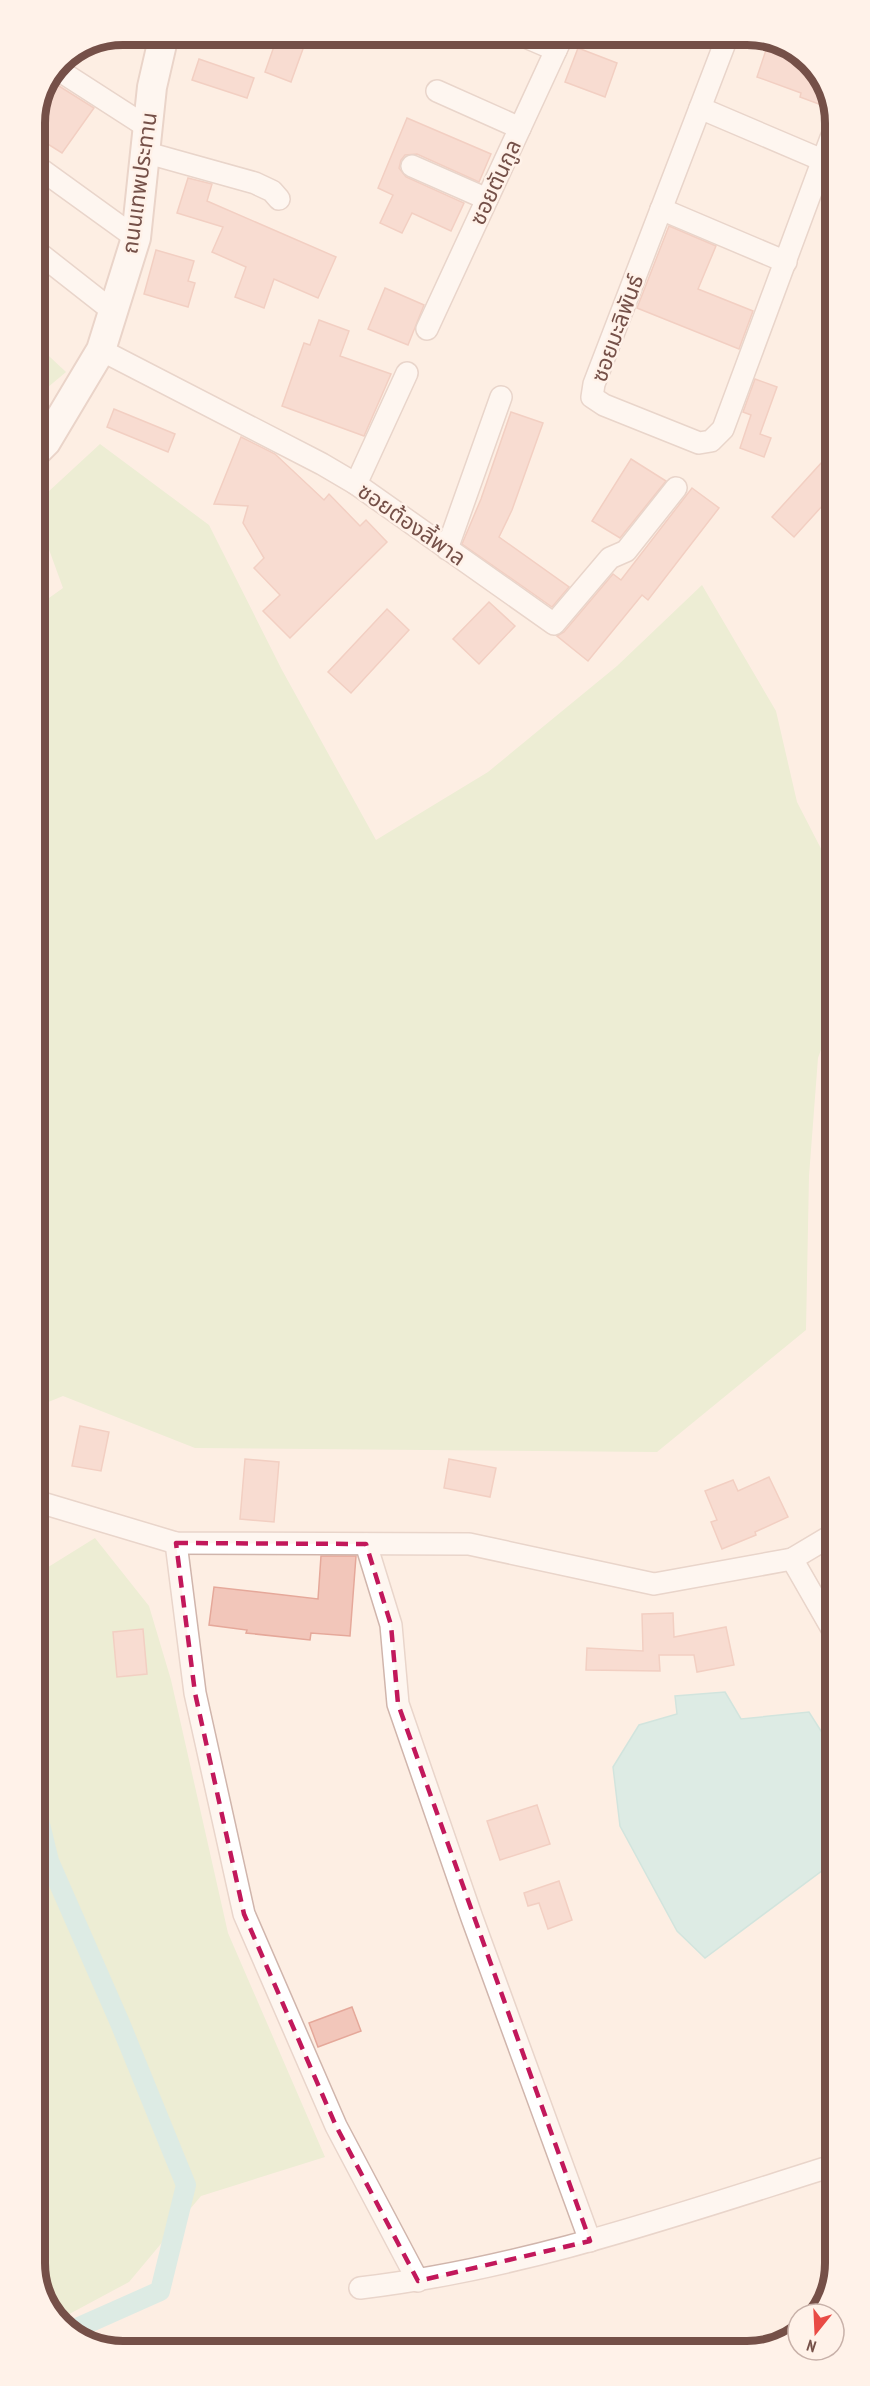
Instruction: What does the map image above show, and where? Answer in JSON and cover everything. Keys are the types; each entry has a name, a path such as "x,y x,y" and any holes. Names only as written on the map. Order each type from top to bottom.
{"street":[{"name":"ถนนเทพประทาน","path":"45,443 101,350 136,238 152,87 162,45"},
{"name":"ซอยตันกูล","path":"427,329 559,45"},
{"name":"ซอยมะลิพันธ์","path":"724,45 594,384 592,397 604,405 699,443 711,441 723,429 735,391 786,262 825,153"},
{"path":"63,74 145,140 255,183 272,191 279,199"},
{"path":"437,91 520,128"},
{"path":"700,108 822,160"},
{"path":"412,165 487,199"},
{"path":"45,172 136,238"},
{"path":"661,209 786,262"},
{"path":"45,258 114,312"},
{"name":"ซอยต้องลี้พาล","path":"101,350 322,464 356,484 554,624 610,558 626,550 676,488"},
{"path":"356,484 407,373"},
{"path":"447,549 501,397"},
{"path":"45,1504 176,1543 469,1544 654,1584 792,1559 825,1539"},
{"path":"176,1543 195,1693 244,1914 336,2126 418,2281"},
{"path":"366,1544 391,1625 398,1704 472,1918 590,2241"},
{"path":"792,1559 825,1617"},
{"path":"360,2288 418,2281 590,2241 825,2169"}],"highlighted area":[{"path":"176,1543 366,1544 391,1625 398,1704 590,2241 418,2281 336,2126 244,1914 195,1693"}],"green space":[{"path":"45,352 66,372 45,390"},
{"path":"100,444 209,525 282,670 376,840 488,772 617,666 702,585 776,711 797,802 825,856 825,1039 818,1058 809,1176 806,1330 657,1452 195,1448 63,1396 45,1403 45,601 63,588 45,538 45,495"},
{"path":"95,1538 149,1606 171,1680 228,1933 325,2157 201,2196 129,2282 66,2316 51,2293 45,2263 45,1569"}],"water":[{"path":"725,1692 741,1719 809,1712 825,1737 825,1868 705,1958 677,1931 620,1826 613,1767 639,1725 677,1714 675,1696"}],"building":[{"path":"274,45 304,45 291,82 265,72"},
{"path":"578,48 617,63 605,97 565,82"},
{"path":"767,48 777,51 786,55 806,72 815,84 822,105 800,97 801,93 757,77"},
{"path":"199,59 254,78 247,98 192,80"},
{"path":"56,84 94,108 62,153 45,142 45,118 51,93"},
{"path":"407,118 491,154 479,182 417,154 405,155 401,160 399,168 406,177 464,203 451,231 412,213 402,233 380,223 393,195 378,188"},
{"path":"188,178 212,184 207,201 336,257 318,298 274,279 264,308 235,297 246,267 212,252 223,227 177,213"},
{"path":"669,226 716,246 698,289 753,311 739,349 637,308"},
{"path":"156,250 194,261 188,281 195,283 188,307 144,294"},
{"path":"385,288 424,305 408,345 368,329"},
{"path":"319,320 349,331 340,356 391,374 364,436 282,406 304,343 310,345"},
{"path":"755,379 777,387 760,434 771,438 764,457 740,448 751,415 743,412"},
{"path":"114,409 175,434 168,452 107,427"},
{"path":"511,412 543,423 512,510 499,537 569,587 552,607 462,544 481,499"},
{"path":"241,437 275,454 324,500 329,494 360,526 366,520 387,542 290,638 263,611 280,595 254,568 264,558 243,523 248,506 214,504"},
{"path":"631,459 666,481 620,538 592,521"},
{"path":"825,459 825,503 794,537 772,517"},
{"path":"692,488 719,508 648,600 642,595 588,661 557,636 564,632 613,574 621,580"},
{"path":"489,602 515,626 479,664 453,639"},
{"path":"387,609 409,630 351,693 328,672"},
{"path":"80,1426 109,1432 101,1471 72,1466"},
{"path":"245,1459 279,1462 274,1522 240,1519"},
{"path":"449,1459 496,1468 490,1497 444,1488"},
{"path":"769,1477 788,1517 755,1532 756,1535 722,1549 711,1522 717,1520 705,1491 733,1480 738,1491"},
{"path":"321,1556 356,1556 350,1636 311,1633 310,1640 246,1633 247,1630 209,1625 214,1587 318,1599"},
{"path":"673,1613 674,1637 726,1627 734,1665 697,1672 694,1655 659,1655 660,1671 586,1670 587,1648 643,1651 642,1614"},
{"path":"143,1629 147,1674 117,1677 113,1632"},
{"path":"537,1805 550,1844 500,1860 487,1821"},
{"path":"559,1881 572,1920 548,1929 539,1903 528,1906 524,1893"},
{"path":"352,2007 361,2031 318,2047 309,2023"}],"waterway":[{"path":"45,1845 49,1861 120,2023 186,2185 160,2291 79,2327"}]}
